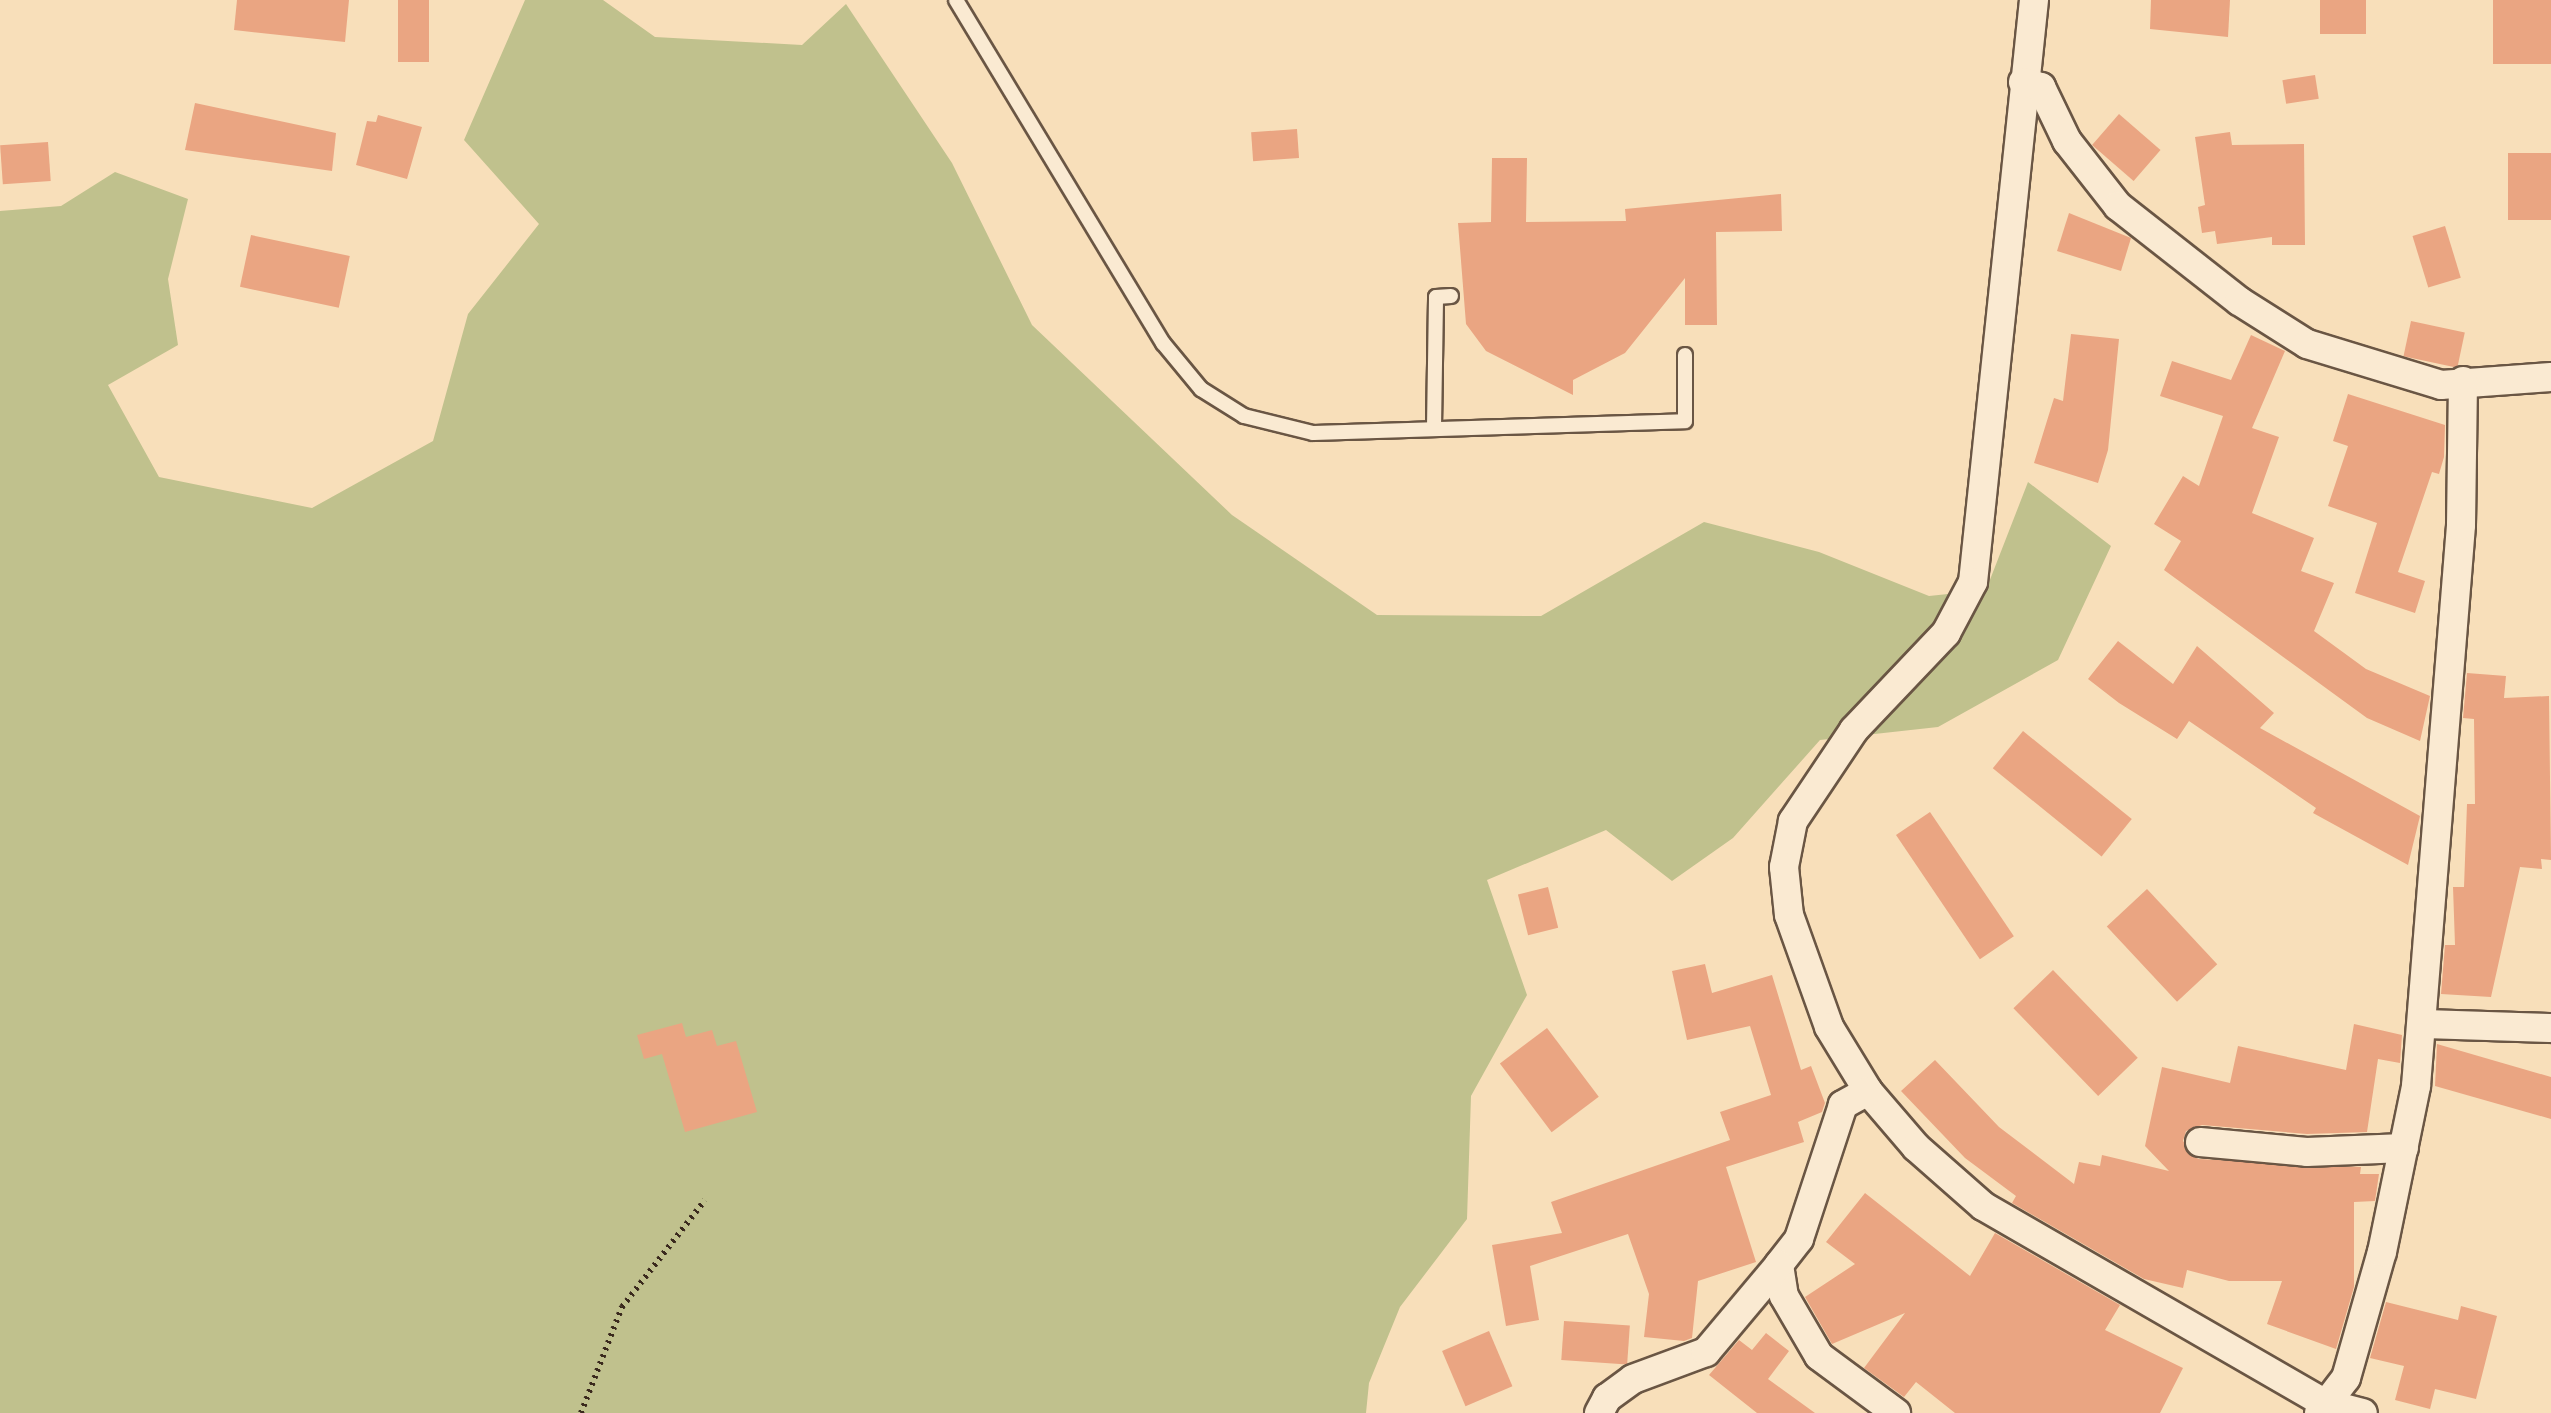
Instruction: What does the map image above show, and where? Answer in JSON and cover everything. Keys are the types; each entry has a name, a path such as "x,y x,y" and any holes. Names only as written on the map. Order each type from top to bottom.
{"street":[{"path":"2034,0 1973,582 1946,633 1854,730 1793,821 1784,867 1788,915 1829,1027 1868,1091 1916,1146 1983,1206 2321,1408 2363,1413"},
{"path":"2023,82 2041,87 2067,141 2118,206 2239,301 2307,344 2441,384 2551,377"},
{"path":"2321,1408 2346,1378 2404,1148 2423,1024 2460,525 2462,381"},
{"path":"2423,1024 2551,1028"},
{"path":"1600,1413 1607,1398 1633,1380 1706,1352 1779,1266 1799,1238 1843,1105 1868,1091"},
{"path":"2200,1142 2308,1152 2404,1148"},
{"path":"1779,1266 1784,1296 1818,1356 1896,1413"}],"lane":[{"path":"956,0 1163,343 1201,388 1244,416 1314,432 1685,421 1685,355"},
{"path":"1434,427 1436,297 1452,296"}],"path":[{"path":"581,1413 622,1307 705,1200"}],"green space":[{"path":"525,0 603,0 655,37 802,45 846,4 952,163 1032,325 1232,515 1377,615 1541,616 1704,522 1819,552 1929,596 1986,590 2028,482 2111,546 2058,660 1938,727 1820,740 1733,838 1672,881 1606,830 1487,880 1527,995 1471,1096 1467,1219 1400,1307 1369,1383 1366,1413 0,1413 0,211 61,206 115,172 188,199 168,279 178,345 108,385 159,477 312,508 433,441 468,314 539,224 464,140"}],"building":[{"path":"237,0 349,0 345,42 234,30"},
{"path":"398,0 429,0 429,62 398,62"},
{"path":"2151,0 2230,0 2228,37 2150,29"},
{"path":"2320,0 2366,0 2366,34 2320,34"},
{"path":"2493,0 2551,0 2551,64 2493,64"},
{"path":"2315,75 2319,99 2286,104 2282,80"},
{"path":"195,103 336,133 332,171 185,150"},
{"path":"2119,114 2161,150 2134,181 2092,145"},
{"path":"378,115 422,127 407,179 356,165 367,121 376,122"},
{"path":"1297,129 1299,158 1253,161 1251,132"},
{"path":"2230,132 2232,145 2304,144 2305,245 2272,245 2272,237 2217,244 2215,231 2202,233 2198,207 2205,205 2195,137"},
{"path":"48,142 51,181 3,184 0,145"},
{"path":"2508,153 2551,153 2551,220 2508,220"},
{"path":"1492,158 1527,158 1526,222 1626,221 1625,209 1781,194 1782,231 1716,232 1717,325 1685,325 1685,278 1625,353 1573,380 1573,395 1486,351 1466,324 1458,223 1491,222"},
{"path":"2069,213 2131,238 2121,271 2057,251"},
{"path":"2445,226 2461,278 2428,288 2412,236"},
{"path":"251,235 350,256 339,308 240,287"},
{"path":"2411,321 2465,332 2457,368 2404,356"},
{"path":"2071,334 2119,339 2108,450 2098,483 2034,463 2054,398 2063,401"},
{"path":"2251,335 2285,351 2252,428 2279,437 2252,513 2314,538 2301,571 2334,583 2314,631 2366,669 2430,696 2420,741 2367,718 2164,570 2181,541 2154,524 2183,476 2199,486 2223,416 2160,396 2172,361 2231,380"},
{"path":"2348,394 2445,425 2439,474 2432,472 2398,572 2425,581 2415,613 2355,593 2377,523 2328,506 2348,446 2333,441"},
{"path":"2118,641 2173,684 2197,646 2274,713 2260,728 2420,816 2408,865 2313,813 2316,808 2189,721 2177,739 2119,703 2088,679"},
{"path":"2467,673 2506,676 2504,698 2549,696 2551,860 2541,859 2542,869 2520,867 2491,997 2441,994 2445,945 2455,945 2453,887 2464,887 2467,804 2475,804 2474,719 2463,718"},
{"path":"2023,731 2132,819 2102,856 1993,768"},
{"path":"1930,812 2014,936 1980,959 1896,835"},
{"path":"1548,887 1558,928 1528,935 1518,894"},
{"path":"2147,889 2217,964 2177,1002 2107,927"},
{"path":"1705,964 1712,993 1772,975 1801,1070 1811,1066 1825,1103 1822,1112 1798,1122 1804,1142 1726,1167 1756,1262 1698,1281 1692,1338 1684,1341 1644,1337 1649,1294 1628,1234 1530,1266 1539,1320 1506,1326 1492,1245 1562,1233 1551,1202 1730,1140 1720,1112 1771,1095 1750,1026 1687,1040 1672,971"},
{"path":"2053,970 2138,1058 2098,1096 2013,1008"},
{"path":"682,1023 686,1037 712,1030 717,1046 736,1041 757,1112 685,1132 662,1054 644,1059 637,1035"},
{"path":"2354,1024 2402,1035 2400,1063 2378,1059 2367,1132 2307,1134 2202,1125 2186,1131 2183,1141 2198,1159 2361,1167 2360,1174 2379,1174 2375,1201 2354,1202 2354,1287 2336,1349 2267,1324 2282,1281 2229,1281 2187,1270 2183,1288 2144,1279 2012,1203 2016,1196 1965,1158 1901,1091 1935,1060 1999,1127 2074,1184 2079,1162 2100,1166 2102,1155 2169,1171 2145,1146 2162,1067 2230,1083 2238,1046 2346,1070"},
{"path":"1547,1028 1599,1097 1552,1132 1500,1064"},
{"path":"2437,1044 2551,1077 2551,1119 2435,1086"},
{"path":"1865,1193 1970,1276 1995,1233 2120,1305 2105,1330 2183,1368 2160,1413 1955,1413 1916,1382 1904,1397 1864,1368 1905,1313 1832,1344 1805,1297 1855,1264 1826,1242"},
{"path":"2386,1302 2458,1320 2461,1306 2497,1316 2476,1399 2435,1389 2430,1409 2395,1400 2404,1366 2370,1358"},
{"path":"1564,1321 1630,1326 1627,1365 1561,1360"},
{"path":"1489,1331 1512,1386 1465,1406 1442,1351"},
{"path":"1766,1333 1789,1351 1768,1379 1815,1413 1757,1413 1709,1375 1739,1340 1752,1350"}]}
